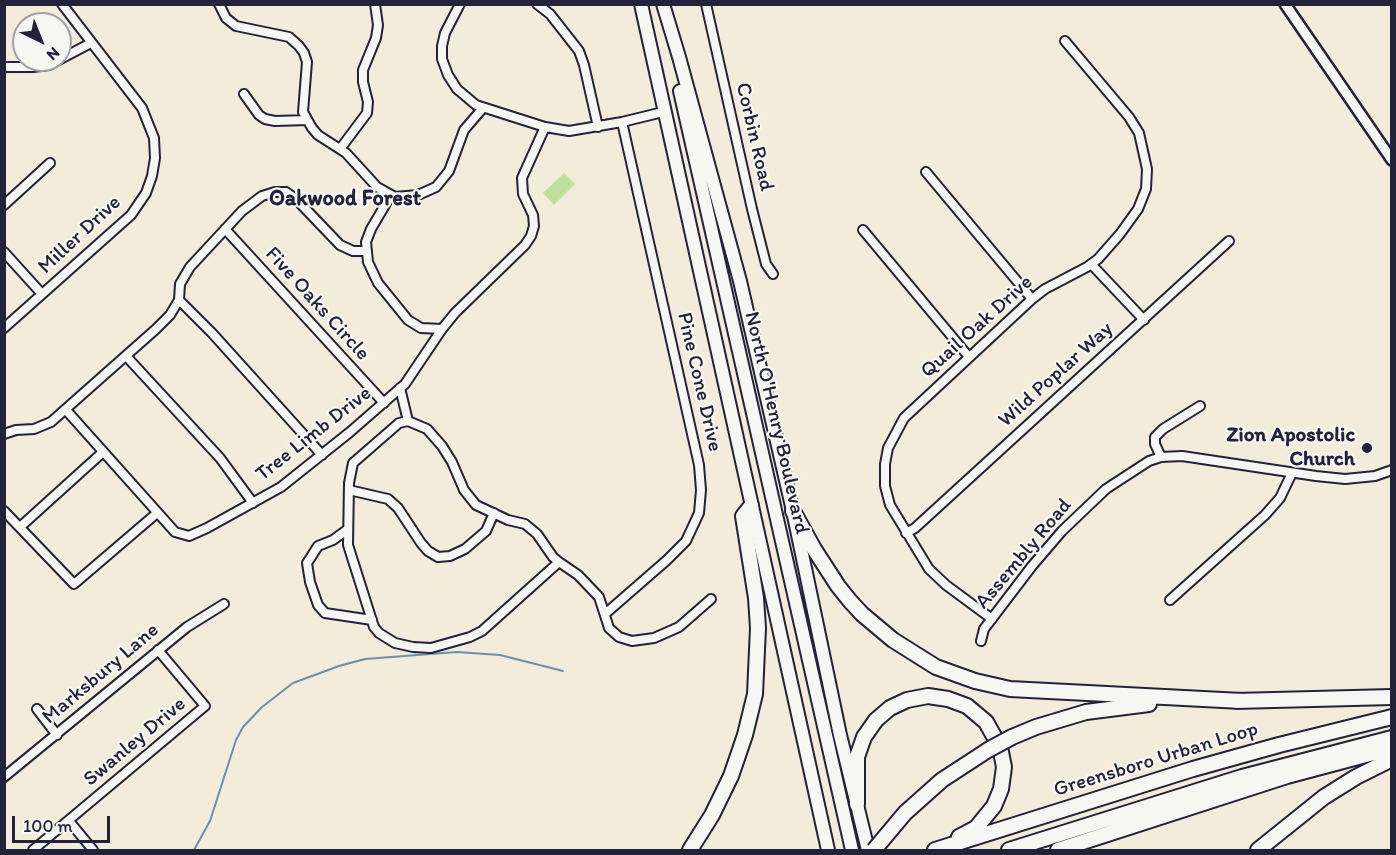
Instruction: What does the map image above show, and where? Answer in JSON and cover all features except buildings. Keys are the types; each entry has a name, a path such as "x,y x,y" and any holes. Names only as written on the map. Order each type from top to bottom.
{"highway":[{"name":"North O'Henry Boulevard","path":"640,4 828,850"},
{"name":"North O'Henry Boulevard","path":"662,4 852,850"},
{"path":"662,4 679,57 740,281 793,511 840,735 868,850"},
{"path":"690,850 712,815 731,776 745,735 754,694 758,628 756,598 743,516 751,506"},
{"path":"793,511 813,549 850,602 893,640 936,667 1002,688 1242,701"},
{"path":"857,804 857,757 864,737 883,714 907,700 928,696 948,699 967,706 986,722 997,738 1004,767 1001,789 994,806 976,828 934,850"},
{"path":"874,850 905,813 942,780 980,754 1012,737 1061,719 1111,707 1141,704 1392,697"},
{"name":"Greensboro Urban Loop","path":"934,850 1236,757 1392,717"},
{"name":"Greensboro Urban Loop","path":"1009,850 1231,780 1392,738"},
{"path":"1058,850 1277,780 1392,748"},
{"path":"1258,850 1324,797 1356,777 1392,759"}],"street":[{"name":"Miller Drive","path":"4,328 131,215 146,193 152,176 155,158 154,138 142,108 62,4"},
{"path":"219,4 226,18 236,26 289,38 299,46 306,60 302,105 307,120 318,135 340,149 377,187 391,195 404,197 418,195 436,187 446,176 464,130 483,108"},
{"path":"340,149 367,113 368,102 363,82 363,70 376,38 378,25 375,4"},
{"path":"460,4 445,33 442,59 448,75 458,89 476,105 545,127 569,131 598,127 663,112"},
{"path":"537,4 550,14 579,51 598,127"},
{"name":"Corbin Road","path":"706,4 752,209 766,264 773,274"},
{"path":"1285,4 1392,160"},
{"name":"Quail Oak Drive","path":"992,619 946,585 929,569 890,505 885,486 885,464 888,448 904,418 1032,299 1060,280 1091,264 1120,234 1138,209 1146,189 1147,169 1139,133 1129,117 1065,41"},
{"path":"4,67 33,67 49,64 91,43"},
{"path":"244,94 265,119 307,120"},
{"name":"Pine Cone Drive","path":"605,614 686,541 699,513 701,490 699,465 622,122"},
{"name":"Tree Limb Drive","path":"66,410 175,532 189,536 282,487 400,388 421,362 442,329 525,245 534,226 533,216 523,194 522,178 545,127"},
{"path":"4,206 50,163"},
{"path":"926,172 1032,299"},
{"path":"4,434 42,427 51,422 126,356 170,315 179,300 180,284 184,275 242,211 259,198 275,192 286,192 297,200 340,245 353,251 366,251"},
{"path":"391,195 370,229 366,242 368,262 378,284 408,320 421,328 442,329"},
{"name":"Five Oaks Circle","path":"225,229 384,403"},
{"path":"863,230 969,357"},
{"name":"Wild Poplar Way","path":"906,533 915,528 1229,242"},
{"path":"4,252 42,294"},
{"path":"1091,264 1144,320"},
{"path":"179,300 212,333 322,455"},
{"path":"126,356 220,458 254,503"},
{"path":"400,388 408,421"},
{"path":"1161,457 1155,444 1155,437 1162,429 1200,406"},
{"path":"559,562 482,631 470,638 431,648 395,643 379,633 372,620 348,545 349,490 353,463 399,423 408,421 427,429 442,446 464,490 476,505 525,524 537,534 553,557 578,575 599,597 609,628 619,637 632,641 654,638 679,627 711,599"},
{"path":"20,527 103,452"},
{"name":"Assembly Road","path":"981,641 982,633 1047,548 1085,508 1142,464 1161,457 1194,458 1292,473 1355,479 1375,476 1392,470"},
{"path":"1170,600 1265,515 1280,498 1292,473"},
{"path":"349,490 388,499 398,508 421,543 438,557 450,556 465,549 486,531 494,513"},
{"path":"4,511 74,584 157,513"},
{"path":"348,529 333,540 318,546 307,562 310,582 318,605 325,613 372,620"},
{"name":"Marksbury Lane","path":"4,777 187,627 224,604"},
{"name":"Swanley Drive","path":"33,850 205,706 158,650"},
{"path":"37,709 57,735"},
{"path":"69,821 93,850"}],"green space":[{"path":"564,173 575,184 554,205 543,193"}],"waterway":[{"path":"194,850 210,821 236,740 243,727 262,707 293,683 365,659 457,652 500,655 563,671"}],"place":[{"name":"Zion Apostolic Church","path":"1367,448"}],"district":[{"name":"Oakwood Forest","path":"345,199"}]}
